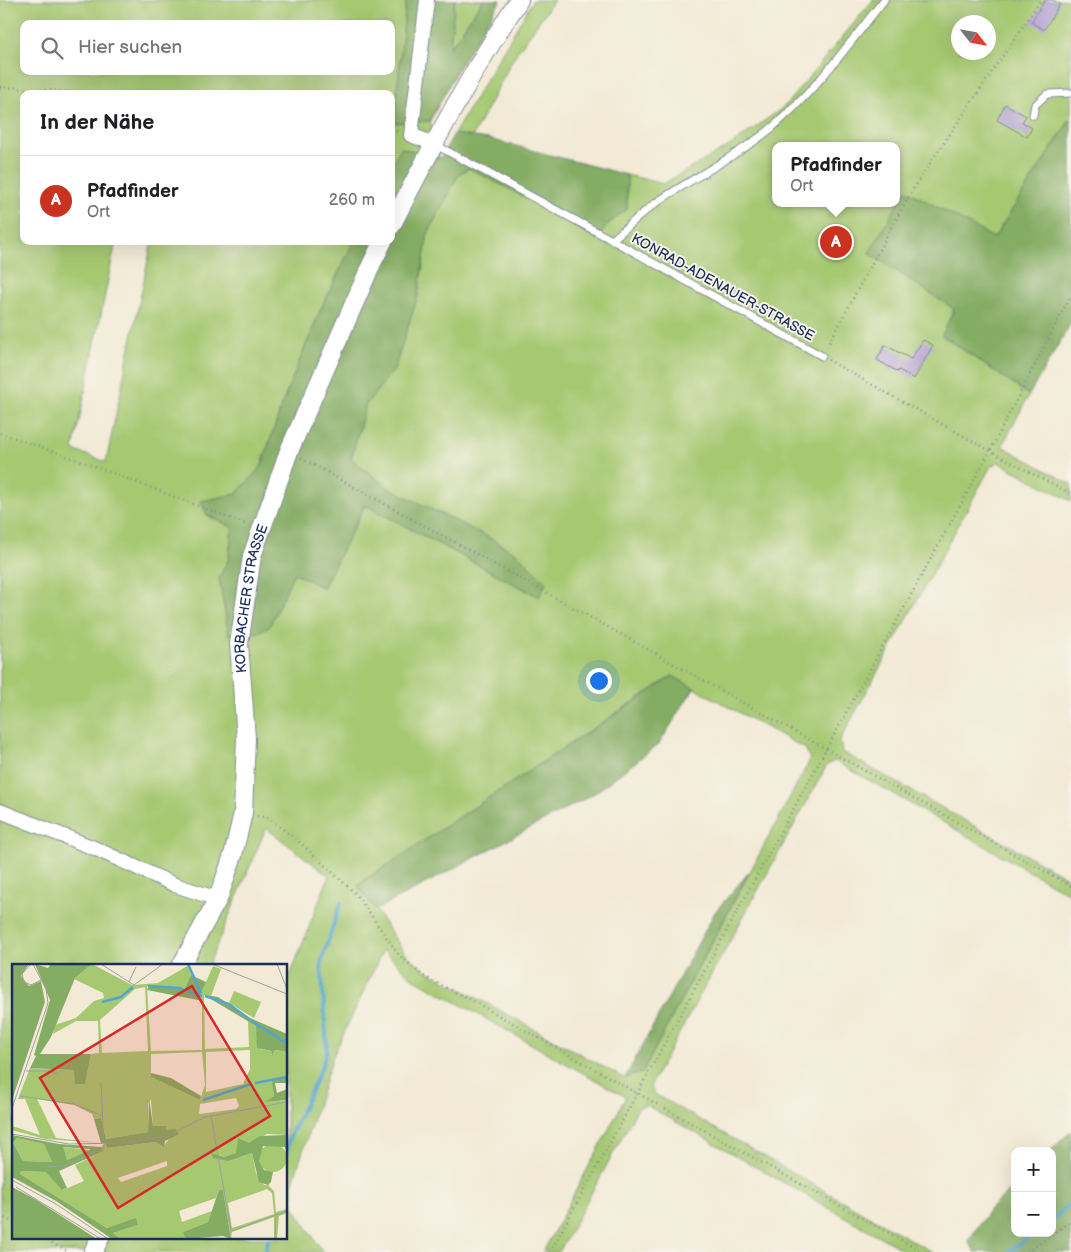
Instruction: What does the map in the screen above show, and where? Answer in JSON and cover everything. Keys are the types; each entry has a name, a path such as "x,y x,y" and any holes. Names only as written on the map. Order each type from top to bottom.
{"street":[{"path":"428,0 411,134 434,144"},
{"path":"395,218 434,144 485,54 520,0"},
{"name":"KORBACHER STRASSE","path":"182,964 218,899 233,855 243,813 246,738 239,644 252,556 289,451 381,245"},
{"path":"0,811 94,848 175,886 218,899"},
{"path":"93,1252 99,1240"}],"lane":[{"name":"KONRAD-ADENAUER-STRASSE","path":"612,240 652,206 767,132 791,110 836,61 884,0"},
{"path":"1033,115 1035,105 1047,94 1071,93"},
{"name":"KONRAD-ADENAUER-STRASSE","path":"434,144 822,356"}],"path":[{"path":"1041,0 918,180 822,356 990,451 1071,494"},
{"path":"0,87 45,90"},
{"path":"550,1252 990,451 1071,295"},
{"path":"0,434 86,464 261,530"},
{"path":"289,451 1071,886"},
{"path":"243,813 268,818 297,840 356,894 399,955 423,976 475,1002 923,1252"},
{"path":"0,1216 12,1222"},
{"path":"1028,1252 1071,1221"},
{"path":"47,1240 69,1252"}],"green space":[{"path":"0,0 406,0 395,112 395,90 20,90 20,245 115,245 73,450 106,462 151,245 352,245 320,311 286,394 261,467 236,494 207,515 232,527 229,558 219,579 229,635 269,627 294,573 323,588 365,505 539,597 519,555 484,535 387,487 351,459 366,404 394,370 418,295 428,233 459,174 469,168 544,207 598,239 607,225 627,209 627,175 663,184 731,145 785,106 873,0 1071,0 1071,118 994,238 906,190 954,309 943,336 1029,395 1002,446 1071,484 1071,501 998,462 991,466 840,740 842,752 1071,880 1071,895 835,761 827,765 650,1086 656,1095 932,1252 907,1252 646,1105 638,1108 559,1252 543,1252 626,1097 411,977 383,950 333,1056 293,1182 294,1208 323,1252 0,1252","holes":["672,676 806,749 810,760 642,1073 624,1078 424,969 404,952 357,885"]},
{"path":"406,0 455,0 450,48 483,0 501,0 455,74 430,121 395,123"},
{"path":"455,0 483,0 449,49"},
{"path":"533,0 554,0 514,57 472,137 454,134"},
{"path":"1071,118 1071,323 1029,395 942,335 954,309 869,253 896,207 900,207 900,200 906,190 994,238"},
{"path":"430,121 440,159 401,148 395,159 395,122"},
{"path":"454,134 489,139 627,175 627,209 607,225 598,240 544,207 469,168 459,174 428,233 418,295 394,370 366,404 351,459 387,487 484,535 519,555 546,583 539,597 365,505 323,588 294,573 269,627 256,633 229,635 219,578 229,558 232,527 207,515 201,501 236,494 261,467 286,394 320,311 352,245 395,245 395,159 401,148 440,159"},
{"path":"673,676 694,688 659,744 592,795 376,910 357,885"},
{"path":"749,872 642,1073 625,1078 715,912"},
{"path":"1071,1131 1071,1252 975,1252 968,1241 990,1209 1011,1189 1011,1237 1056,1237 1056,1147 1054,1147"}],"building":[{"path":"1045,0 1053,0 1060,4 1044,30 1031,22"},
{"path":"1005,104 1026,116 1022,122 1032,128 1027,137 997,120"},
{"path":"923,340 933,345 914,379 877,360 885,345 911,359"}],"waterway":[{"path":"288,1146 290,1137 323,1064 327,1049 321,963 341,902"},
{"path":"1056,1216 1071,1203"},
{"path":"1009,1252 1029,1237"},
{"path":"265,1252 268,1240"}],"place":[{"name":"Pfadfinder","path":"836,242"}]}
